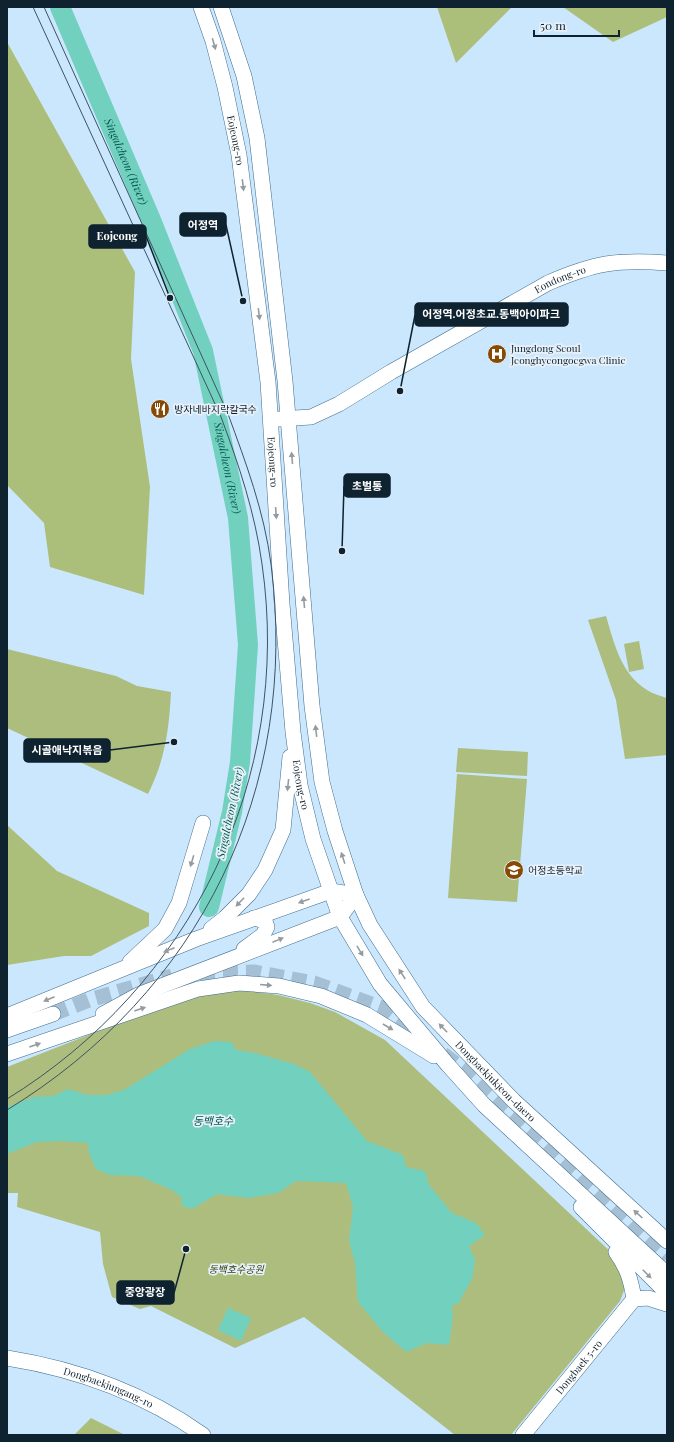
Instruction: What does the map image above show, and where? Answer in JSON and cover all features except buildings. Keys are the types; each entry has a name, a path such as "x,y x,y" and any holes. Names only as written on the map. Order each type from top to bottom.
{"main road":[{"name":"Eojeong-ro","path":"201,7 213,41 225,88 239,155 267,374 282,604 293,732 300,785 313,839 340,917"},
{"name":"Eojeong-ro","path":"221,7 244,76 257,138 289,419 312,706 322,782 335,831 356,895"},
{"name":"Eondong-ro","path":"270,419 311,417 339,404 391,372 528,294 574,272 611,262 629,261 667,263"},
{"path":"196,940 225,918 249,894 266,870 283,830 293,732"},
{"path":"124,968 165,929 180,903 203,823"},
{"path":"7,1016 196,940 331,891 356,895 340,917 138,995 64,1035"},
{"name":"Dongbaekjukjeon-daero","path":"356,895 370,925 423,1007 514,1101 667,1241"},
{"path":"340,917 380,984 448,1065 591,1218 667,1293"},
{"path":"229,961 263,934 267,927 265,921 254,918"},
{"path":"7,1054 198,989 239,983 279,986 321,996 353,1008 409,1039 448,1065"},
{"path":"7,1030 53,1014"},
{"path":"484,1105 667,1274"},
{"path":"591,1218 626,1267 631,1281 634,1299 648,1298 667,1304"},
{"name":"Dongbaek 5-ro","path":"523,1435 634,1299"},
{"name":"Dongbaekjungang-ro","path":"7,1358 67,1372 108,1385 170,1414 203,1435"}],"green space":[{"path":"606,616 612,637 625,667 638,683 647,690 667,698 667,755 625,759 616,700 588,620"},
{"path":"639,641 644,669 629,672 624,644"},
{"path":"7,649 116,676 137,686 171,692 165,744 154,781 148,794 7,728"},
{"path":"458,748 528,752 527,776 456,772"},
{"path":"457,774 527,779 517,902 448,898"},
{"name":"동백호수공원","path":"214,991 251,991 278,995 310,1003 335,1012 385,1040 615,1256 625,1288 620,1301 511,1435 455,1435 304,1317 235,1348 151,1306 140,1309 112,1297 103,1264 100,1232 17,1207 18,1193 7,1193 7,1067 124,1021"}],"shaded area":[{"path":"437,7 512,7 456,63"},
{"path":"563,7 667,7 667,17 613,42"},
{"path":"7,42 135,272 131,359 150,487 144,595 50,567 44,523 7,485"},
{"path":"7,825 57,871 149,913 149,926 91,956 64,956 7,965"},
{"path":"91,1418 125,1435 74,1435"}],"water":[{"name":"동백호수","path":"214,1041 231,1042 236,1050 255,1053 294,1064 310,1072 367,1141 403,1155 406,1167 425,1171 429,1185 452,1213 476,1223 485,1235 469,1246 475,1260 472,1279 458,1304 451,1306 453,1315 449,1345 427,1343 406,1352 382,1331 358,1302 355,1263 349,1241 353,1207 346,1183 296,1181 278,1193 248,1198 217,1194 192,1209 182,1206 182,1198 172,1190 139,1176 110,1175 96,1169 89,1153 88,1143 63,1141 37,1142 7,1154 7,1107 34,1097 53,1096 68,1089 87,1095 106,1095 124,1090 190,1049"},
{"path":"228,1308 251,1318 241,1341 218,1330"}],"waterway":[{"name":"Singalcheon (River)","path":"60,7 151,220 203,351 238,518 248,645 240,762 232,812 209,907"}],"tunnel":[{"path":"200,973 254,972 314,983 385,1009 419,1035"},
{"path":"53,1014 89,1000 172,976"},
{"path":"443,1054 473,1077 667,1258"}],"tram line":[{"path":"7,1099 72,1052 129,998 177,937 215,870 243,798 261,722 267,644 262,564 259,545 246,489 228,435 33,7"},
{"path":"7,1110 75,1062 134,1007 183,945 222,877 251,805 269,728 276,647 271,564 268,544 254,488 235,432 44,7"}],"place":[{"name":"Eojeong","path":"170,298"},
{"name":"어정역","path":"243,301"},
{"name":"Jungdong Seoul Jeonghyeongoegwa Clinic","path":"497,354"},
{"name":"어정역.어정초교.동백아이파크","path":"400,391"},
{"name":"방자네바지락칼국수","path":"160,409"},
{"name":"초벌통","path":"342,551"},
{"name":"시골애낙지볶음","path":"174,742"},
{"name":"어정초등학교","path":"514,870"},
{"name":"중앙광장","path":"186,1249"}]}
